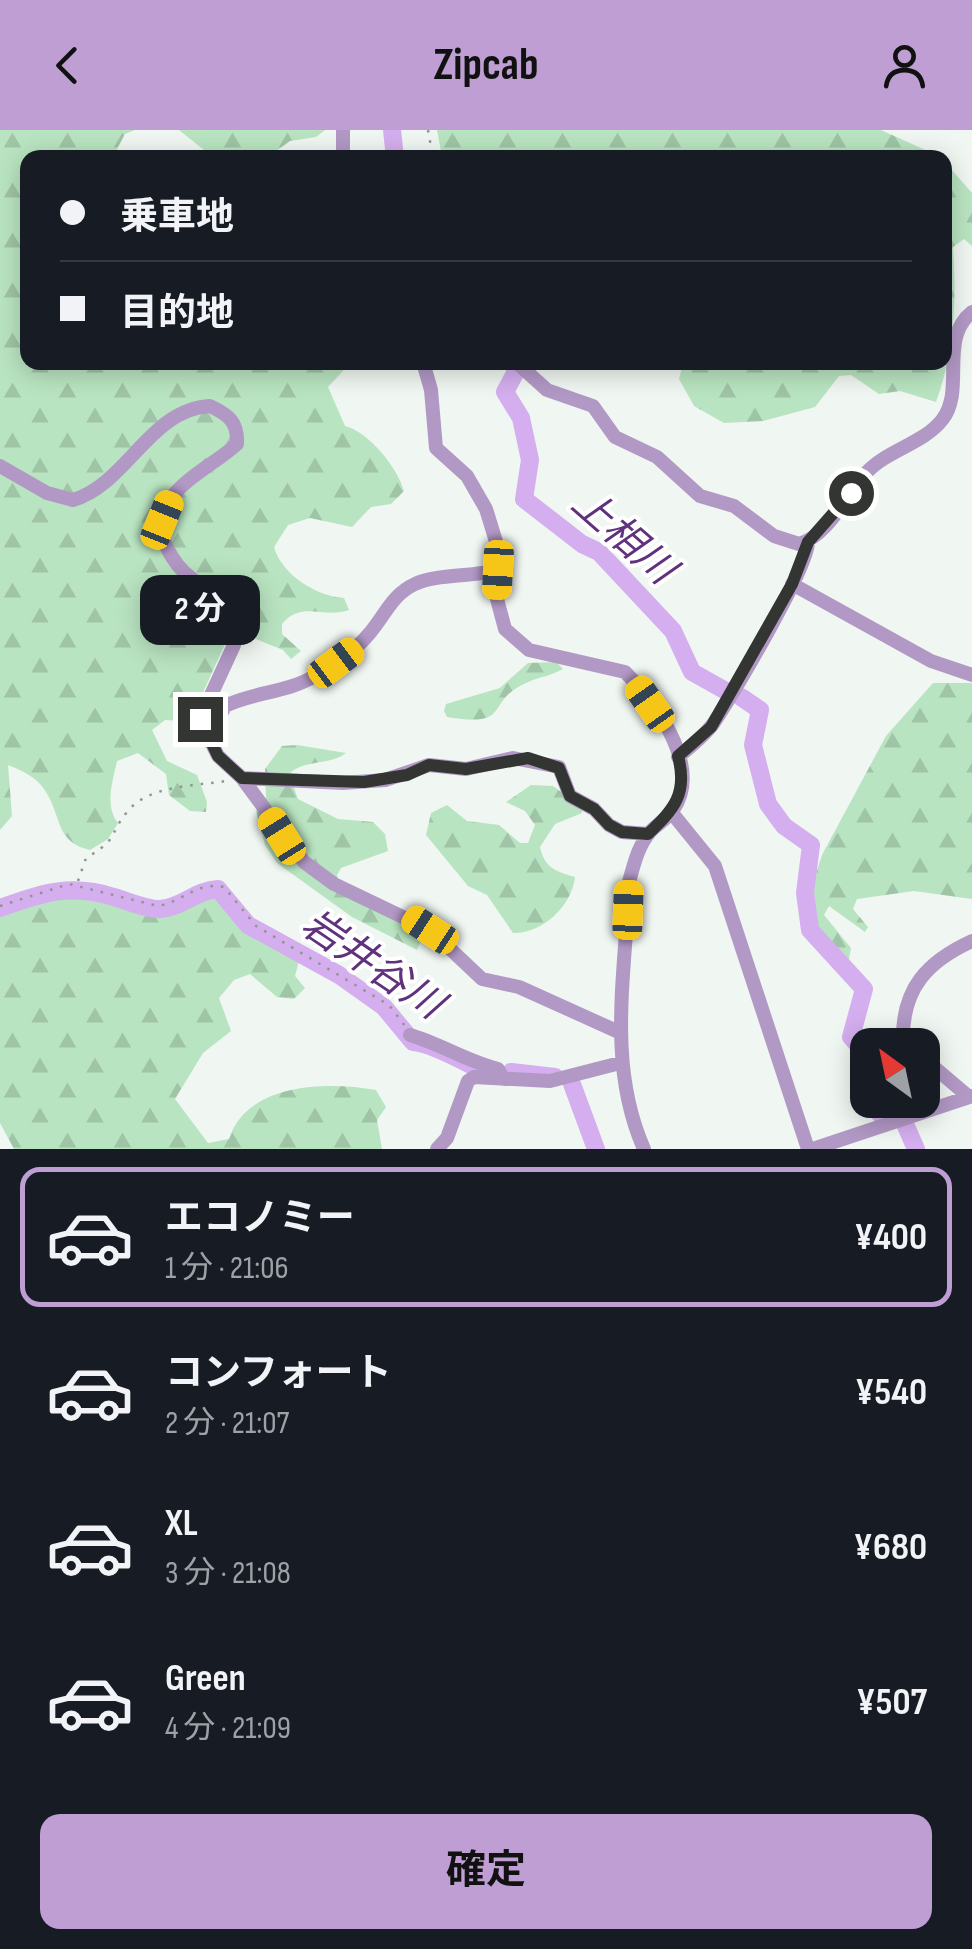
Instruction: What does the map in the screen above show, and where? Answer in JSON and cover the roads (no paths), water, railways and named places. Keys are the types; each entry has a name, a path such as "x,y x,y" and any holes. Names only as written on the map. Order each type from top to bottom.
{"street":[{"path":"678,756 711,727 792,584 808,542 881,459 942,420 950,397 954,346 964,318 972,312"},
{"path":"425,370 436,448 477,488 496,536 499,616 516,642 542,654 625,672 666,728 678,756 683,789 672,813 648,834 636,856 629,882 620,1063 626,1100 644,1149"},
{"path":"522,370 547,390 593,406 615,437 657,457 700,496 734,506 783,541 808,542"},
{"path":"0,466 48,493 73,500 104,484 178,415 210,406 228,415 238,430 237,444 171,496 161,533 177,566 202,586 234,600 240,612 234,645 200,719 208,741 242,778 304,862 334,884 413,919 482,978 518,987 621,1032"},
{"path":"208,741 225,706 308,680 336,663 358,646 387,606 410,586 428,578 458,579 498,570"},
{"path":"792,584 931,661 972,675"},
{"path":"242,778 371,781 407,775 429,765 466,769 528,758 559,768 570,796 594,809 609,825 622,832 648,834"},
{"path":"672,813 715,866 811,1149 971,1096"},
{"path":"903,1028 922,971 933,960 972,941"},
{"path":"410,1035 433,1042 454,1056 498,1069 504,1079"},
{"path":"437,1149 448,1138 468,1081 474,1077 550,1082 620,1063"},
{"path":"940,1072 971,1096"}],"waterway":[{"name":"上相川","path":"392,130 394,150"},
{"name":"上相川","path":"517,370 505,392 521,418 530,460 524,499 582,544 599,552 673,631 692,672 726,691"},
{"name":"上相川","path":"741,697 760,710 753,745 768,804 784,826 811,845 805,893 810,930 864,989 853,1028"},
{"name":"岩井谷川","path":"0,908 70,890 160,909 218,889 248,925 339,975 384,1007 413,1042 473,1066"},
{"name":"岩井谷川","path":"511,1072 555,1077"},
{"name":"岩井谷川","path":"572,1084 596,1149"},
{"name":"上相川","path":"905,1124 916,1149"}]}
